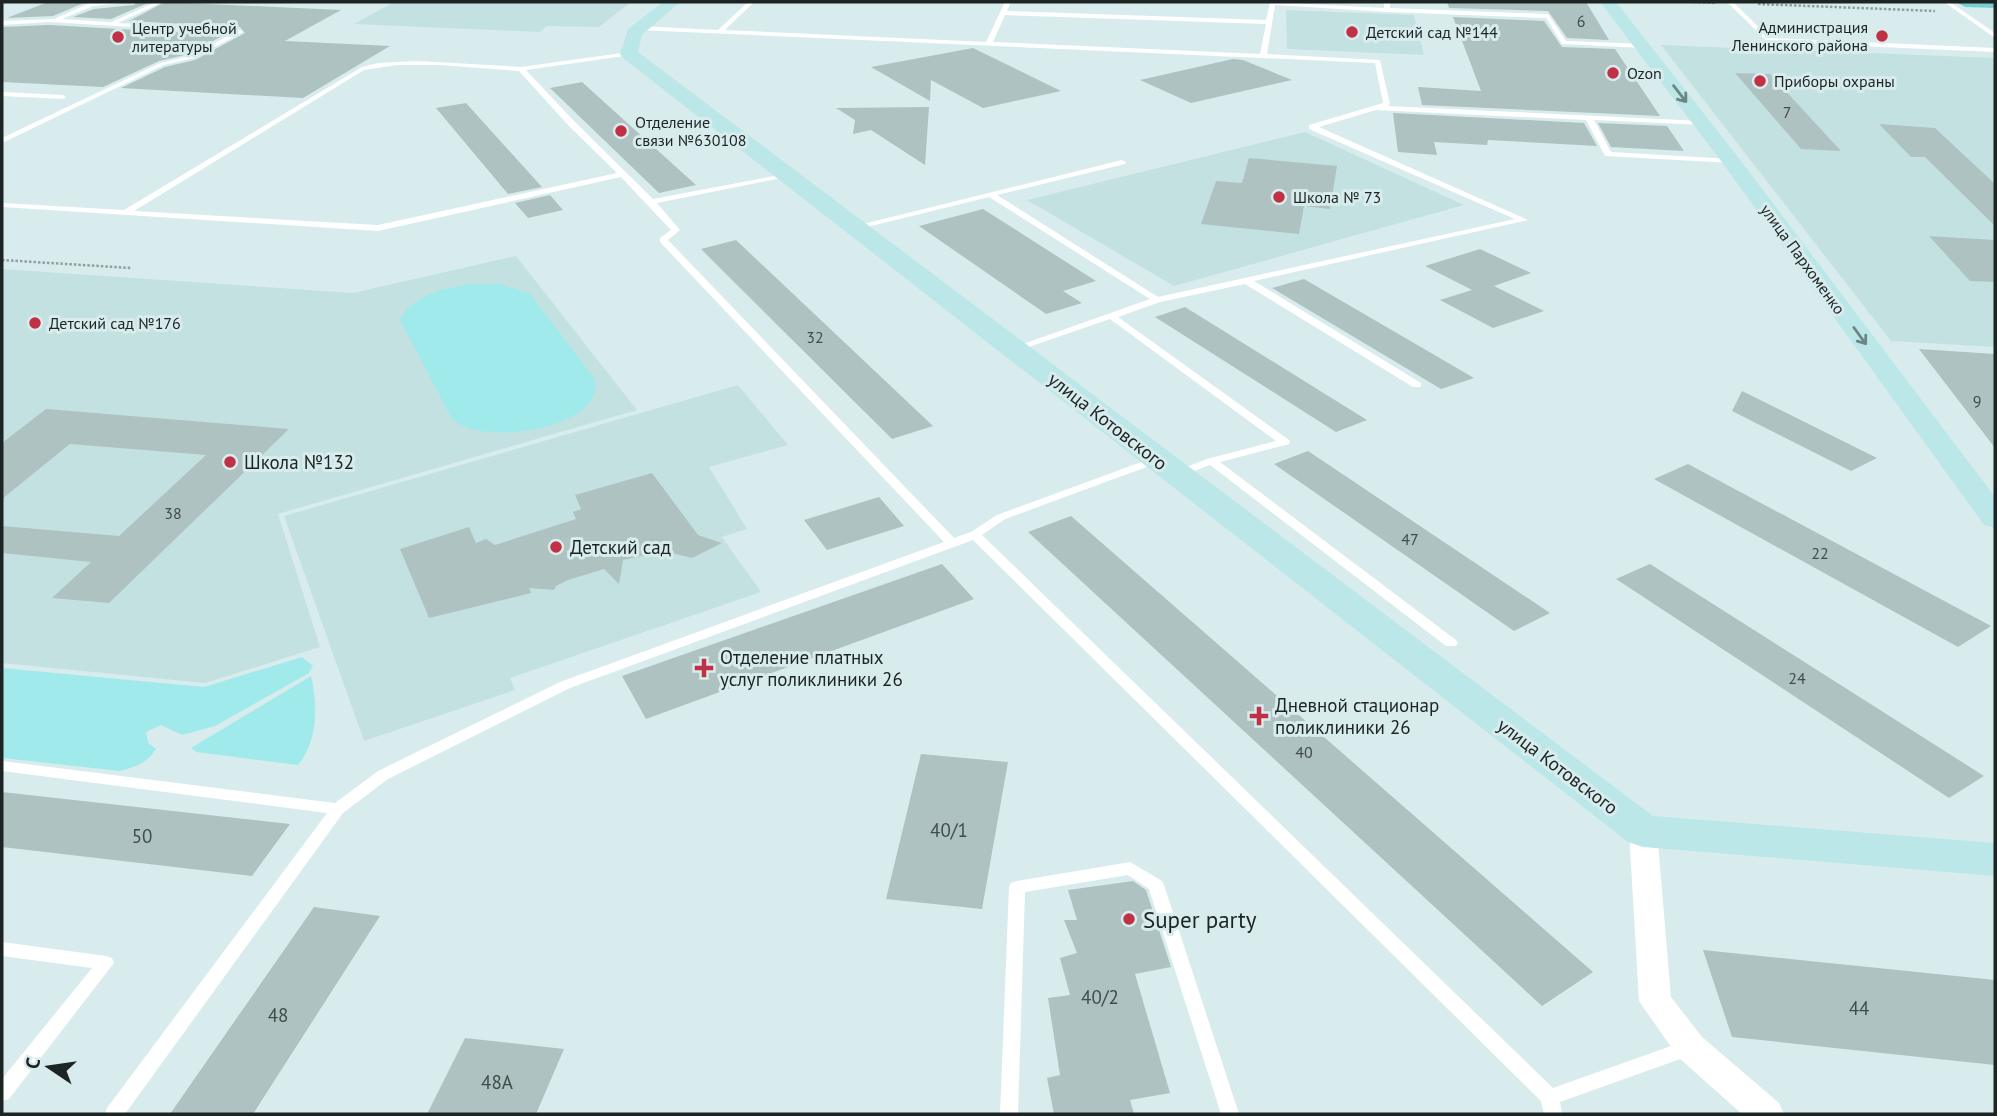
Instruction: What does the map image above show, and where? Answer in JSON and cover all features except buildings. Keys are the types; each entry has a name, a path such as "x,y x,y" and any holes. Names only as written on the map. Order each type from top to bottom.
{"main road":[{"path":"1963,7 1995,3"}],"street":[{"path":"634,41 672,2"},
{"name":"улица Пархоменко","path":"1608,2 1731,160 1995,518"},
{"name":"улица Котовского","path":"634,41 787,175 1643,831"},
{"path":"1767,1114 1690,1047 1655,1001 1643,831 1995,860"}],"lane":[{"path":"54,20 92,4 131,2"},
{"path":"110,24 159,2"},
{"path":"719,32 751,2"},
{"path":"988,45 1008,2"},
{"path":"1731,2 1768,40 1995,50"},
{"path":"1947,2 1963,7 1995,36"},
{"path":"1263,57 1272,3 1387,6 1548,16 1564,43 1643,46"},
{"path":"1003,13 1269,22"},
{"path":"2,23 54,20 240,32 192,57 162,64 2,141"},
{"path":"126,212 362,69 382,64 521,69 634,41 719,32 1378,61 1387,104 1312,127 1524,220 1157,300 1014,349"},
{"path":"521,69 676,230 663,240 952,543"},
{"path":"2,94 63,97"},
{"path":"1373,108 1702,123"},
{"path":"1589,118 1608,154 1731,160"},
{"path":"855,227 1122,162"},
{"path":"2,205 378,228 623,174"},
{"path":"651,202 787,175"},
{"path":"990,194 1157,300"},
{"path":"1247,281 1417,386"},
{"path":"114,1114 338,809 383,775 565,685 975,535 1001,517 1168,467 1212,461 1285,442 1111,316"},
{"path":"1212,461 1451,643"},
{"path":"975,535 1551,1106 1690,1047"},
{"path":"2,766 338,809"},
{"path":"1009,1114 1017,887 1130,868 1156,885 1230,1114"},
{"path":"2,949 106,963 2,1093"}],"path":[{"path":"1693,2 1963,7"},
{"path":"2,260 131,268"}],"shaded area":[{"path":"394,2 631,2 599,27 547,26 540,32 354,24"},
{"name":"Детский сад №144","path":"1286,10 1414,15 1424,55 1287,49"},
{"path":"1661,45 1995,58 1995,347 1891,341"},
{"path":"1305,132 1464,205 1174,286 1027,200"},
{"name":"Школа №132","path":"516,256 637,410 278,514 320,647 205,683 2,663 2,269 353,293"},
{"path":"471,284 499,284 529,293 594,378 594,395 583,409 564,420 541,428 515,432 490,432 469,428 454,420 400,320 412,304 430,294"},
{"path":"738,385 788,445 709,467 747,529 722,537 761,592 510,678 515,690 364,741 284,516"},
{"path":"302,657 313,666 309,673 215,726 182,735 161,725 146,732 148,743 156,749 145,761 131,768 120,771 2,758 2,668 204,687"},
{"path":"311,676 315,722 309,745 298,765 196,752 191,748"}],"place":[{"name":"Детский сад №144","path":"1352,32"},
{"name":"Администрация Ленинского района","path":"1882,36"},
{"name":"Центр учебной литературы","path":"118,37"},
{"name":"Ozon","path":"1613,73"},
{"name":"Приборы охраны","path":"1760,81"},
{"name":"Отделение связи №630108","path":"621,131"},
{"name":"Школа № 73","path":"1279,197"},
{"name":"Детский сад №176","path":"35,323"},
{"name":"Школа №132","path":"230,462"},
{"name":"Детский сад","path":"556,547"},
{"name":"Отделение платных услуг поликлиники 26","path":"704,668"},
{"name":"Дневной стационар поликлиники 26","path":"1259,716"},
{"name":"Super party","path":"1129,919"}]}
